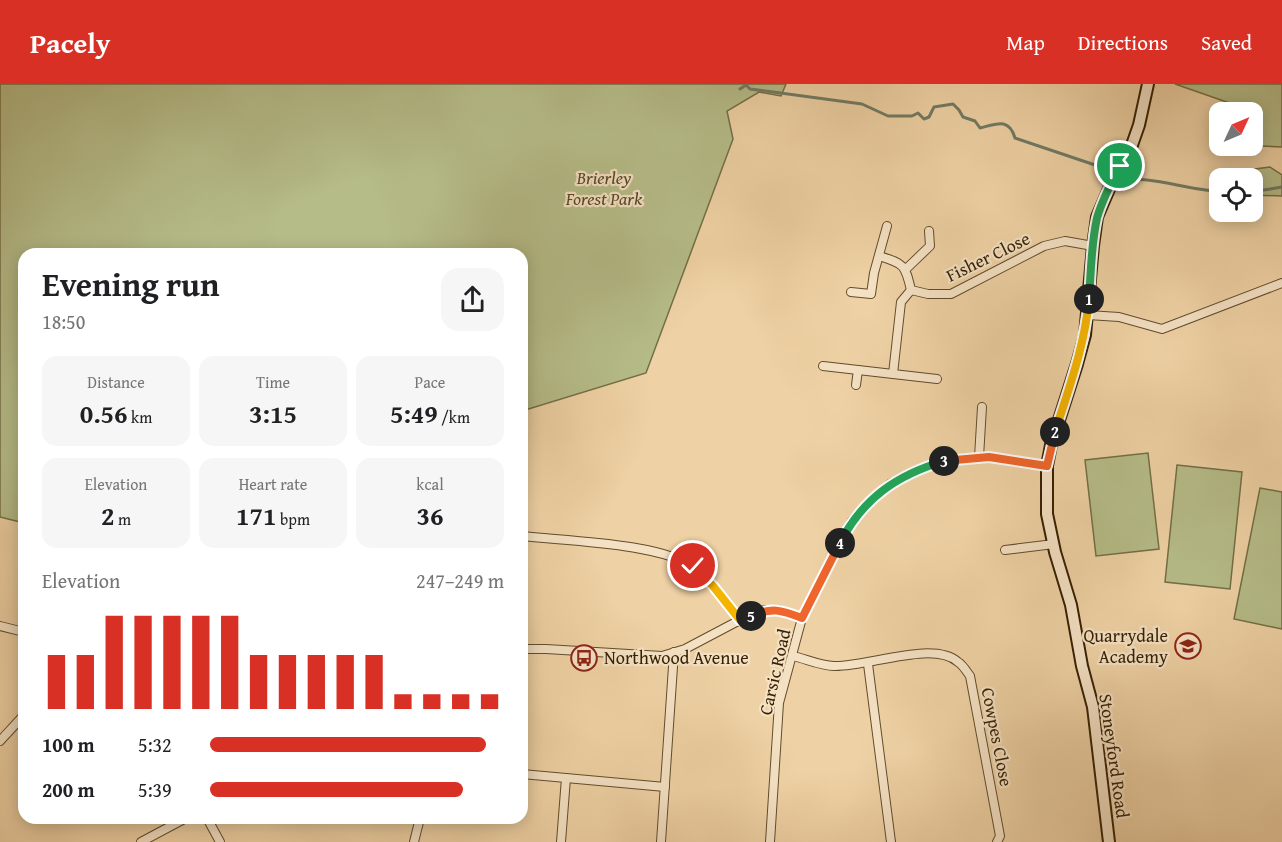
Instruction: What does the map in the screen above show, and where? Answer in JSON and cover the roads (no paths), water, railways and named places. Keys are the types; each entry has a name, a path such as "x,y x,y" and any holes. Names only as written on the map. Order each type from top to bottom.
{"main road":[{"name":"Stoneyford Road","path":"1109,842 1093,707 1082,666 1071,605 1047,514 1047,466 1051,445 1077,364 1088,315 1097,217 1112,182 1132,146 1148,84"}],"street":[{"path":"851,292 871,294 887,226"},
{"path":"906,269 930,246 929,231"},
{"name":"Fisher Close","path":"911,290 928,294 951,294 1044,246 1065,241 1093,246"},
{"path":"879,256 901,263 906,269 911,290 901,302 893,374"},
{"path":"1088,315 1119,317 1162,328 1282,283"},
{"path":"823,366 937,379"},
{"path":"856,385 858,370"},
{"path":"979,457 982,407"},
{"name":"Carsic Road","path":"770,842 779,703 802,618 852,522 877,495 904,476 947,460 979,457 1047,466"},
{"path":"528,537 617,545 665,554 693,566 713,586 740,620"},
{"path":"1005,550 1054,544"},
{"path":"528,649 662,656 685,649 764,610 778,610 802,618"},
{"path":"0,626 18,630"},
{"path":"661,842 674,652"},
{"name":"Cowpes Close","path":"793,656 832,667 868,664 926,652 949,656 959,662 970,676 1000,836 997,842"},
{"path":"868,664 891,842"},
{"path":"0,741 18,729"},
{"path":"528,775 665,787"},
{"path":"561,842 566,778"},
{"path":"141,842 175,824"},
{"path":"210,824 220,842"},
{"path":"414,842 418,824"}],"waterway":[{"path":"740,89 746,85 750,89 862,104 888,116 912,116 918,113 924,119 929,117 934,107 953,104 963,117 975,121 980,128 997,124 1006,125 1015,138 1098,166 1112,174"},
{"path":"1119,176 1209,190"},
{"path":"1264,190 1282,187"}],"place":[{"name":"Quarrydale Academy","path":"1188,646"},
{"name":"Northwood Avenue","path":"584,658"}],"park label":[{"name":"Brierley Forest Park","path":"604,188"}]}
